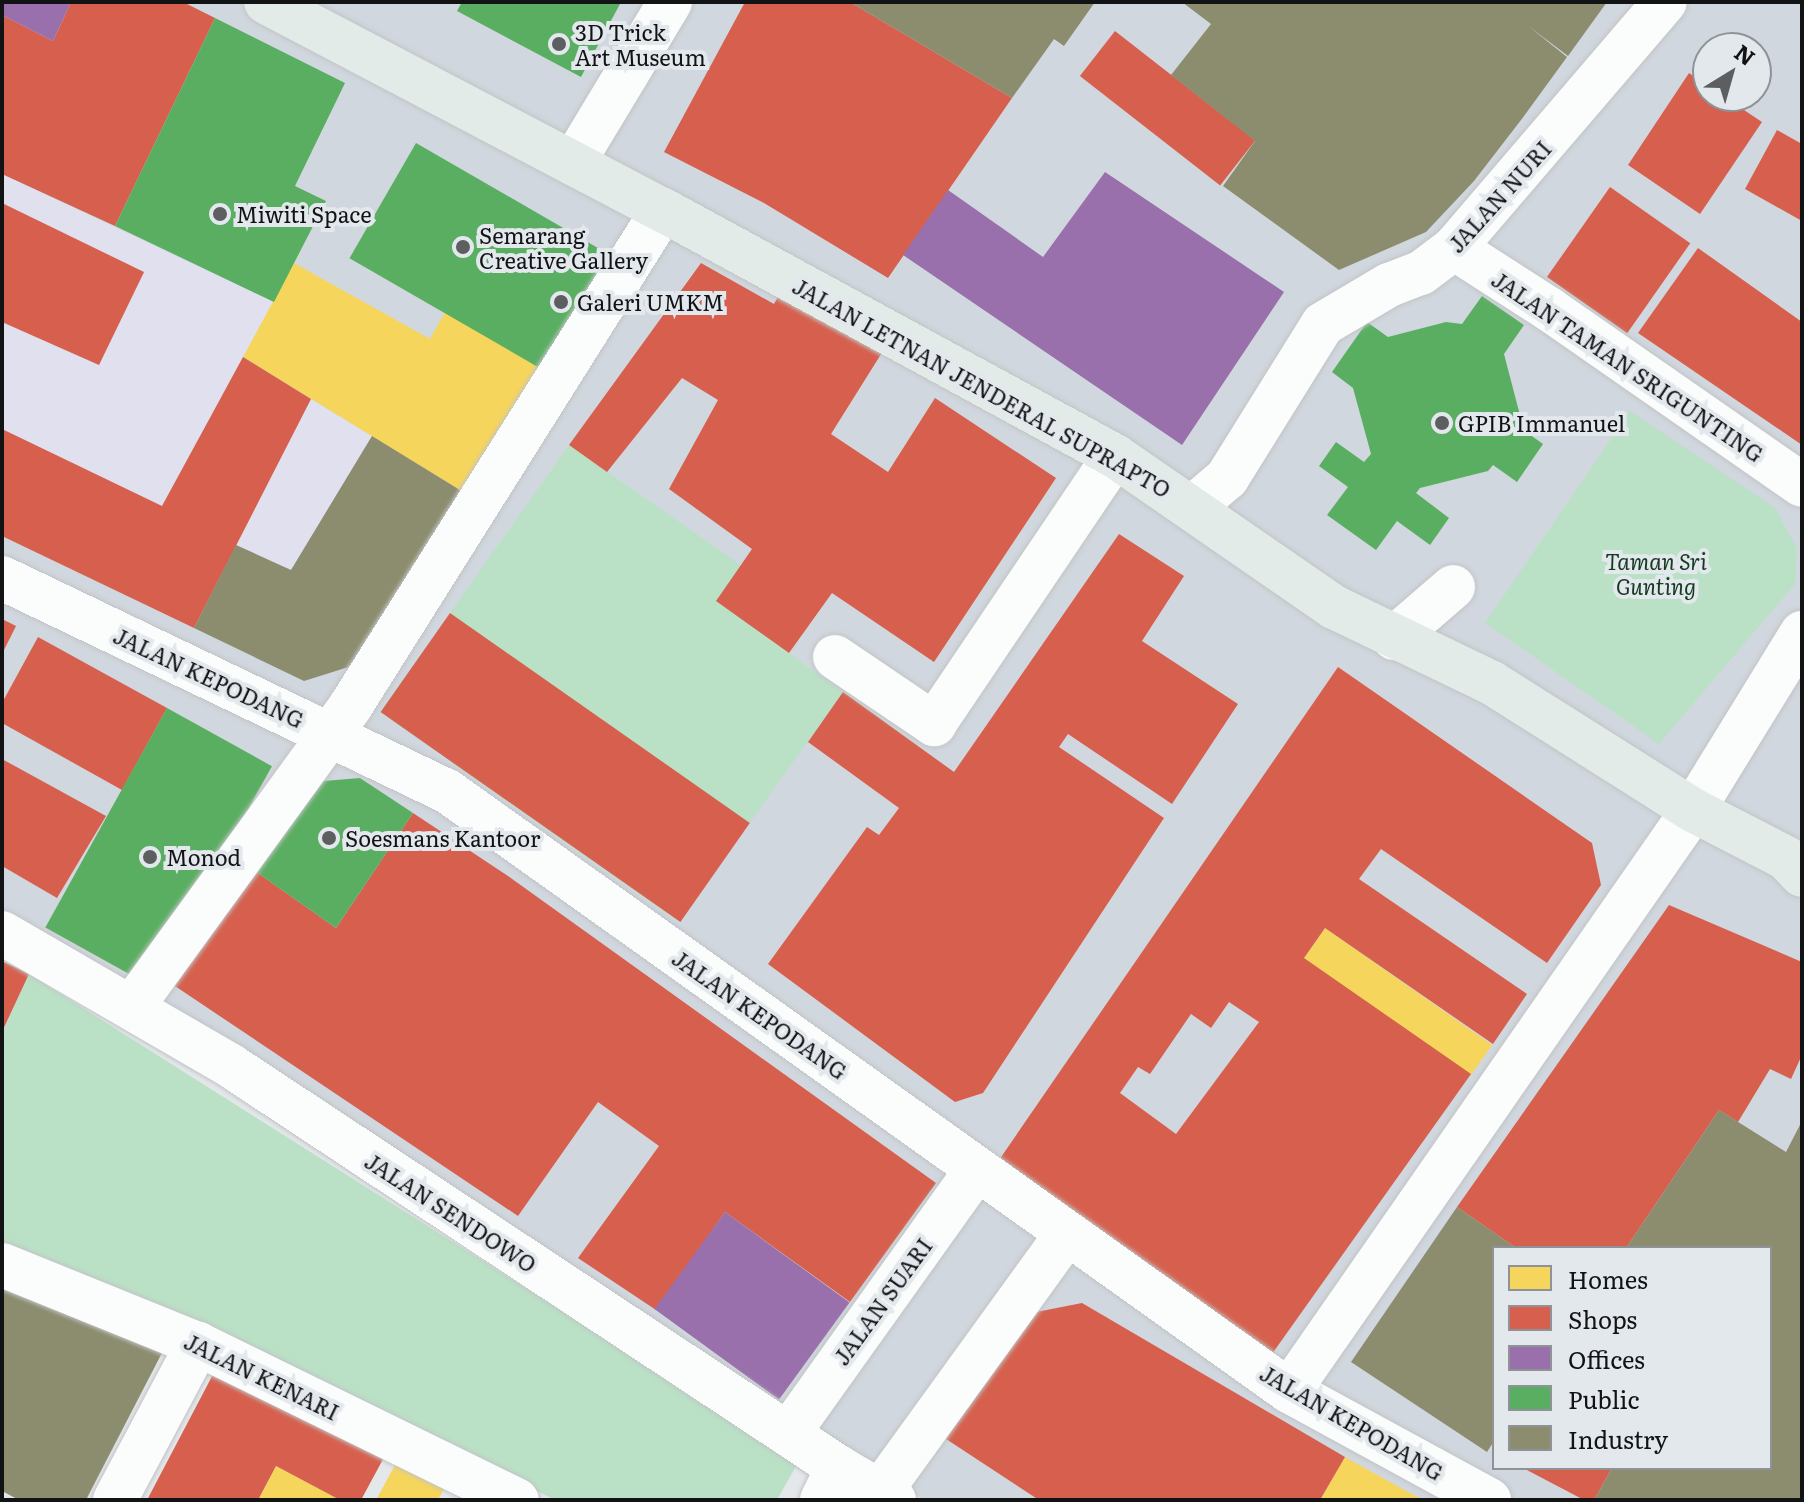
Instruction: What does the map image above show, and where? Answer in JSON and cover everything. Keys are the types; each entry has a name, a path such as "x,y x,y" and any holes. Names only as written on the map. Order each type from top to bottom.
{"main road":[{"name":"JALAN LETNAN JENDERAL SUPRAPTO","path":"266,2 663,210 1115,456 1334,607 1492,683 1693,810 1786,858 1802,875"}],"street":[{"path":"573,163 670,2"},
{"name":"JALAN NURI","path":"1193,507 1227,478 1323,324 1389,285 1421,273 1454,248 1665,2"},
{"path":"132,1007 331,734 663,210"},
{"name":"JALAN TAMAN SRIGUNTING","path":"1454,248 1678,397 1802,485"},
{"path":"835,657 934,724 1115,456"},
{"name":"JALAN KEPODANG","path":"2,578 447,791 1289,1391 1489,1500"},
{"path":"1394,638 1453,587"},
{"path":"1289,1391 1530,1050 1693,810 1802,633"},
{"name":"JALAN SENDOWO","path":"2,933 231,1066 788,1434 830,1484 887,1496"},
{"name":"JALAN SUARI","path":"788,1434 977,1169"},
{"path":"887,1496 1066,1235"},
{"name":"JALAN KENARI","path":"2,1265 198,1344 517,1500"},
{"path":"115,1500 198,1344"}],"shaded area":[{"path":"2,2 1802,2 1802,1500 924,1500 2,918"},
{"path":"2,174 274,302 162,506 2,429 2,322 99,365 144,273 2,203"},
{"path":"311,399 372,436 291,570 236,545"}],"green space":[{"name":"Taman Sri Gunting","path":"1630,411 1775,508 1797,548 1795,584 1659,744 1485,623"},
{"path":"569,445 741,565 717,601 843,692 679,922 380,712"},
{"path":"29,974 799,1461 777,1500 555,1500 207,1327 2,1250 2,1033"}],"building: Homes":[{"path":"294,263 430,339 445,312 545,371 468,495 243,357"},
{"path":"1325,928 1492,1045 1471,1075 1304,958"},
{"path":"401,1454 448,1481 438,1500 376,1500"},
{"path":"1345,1457 1408,1492 1424,1500 1320,1500"},
{"path":"276,1466 331,1495 340,1500 258,1500"}],"building: Shops":[{"path":"71,2 183,2 215,18 115,226 2,174 2,15 53,41"},
{"path":"745,2 850,2 1012,98 888,278 764,203 664,152"},
{"path":"1115,31 1255,141 1220,186 1080,76"},
{"path":"1689,73 1692,75 1692,112 1747,112 1762,122 1700,214 1628,165"},
{"path":"1777,130 1802,144 1802,221 1745,189"},
{"path":"1610,187 1690,243 1627,333 1547,277"},
{"path":"2,203 144,272 99,365 2,322"},
{"path":"1698,248 1802,322 1802,445 1638,333"},
{"path":"701,263 774,304 780,293 883,351 831,434 888,472 935,398 1056,478 934,662 832,593 789,653 716,601 752,549 669,489 718,400 682,378 607,472 569,445"},
{"path":"1440,342 1464,346 1484,360 1498,380 1502,404 1498,428 1484,448 1464,462 1440,466 1416,462 1396,448 1382,428 1378,404 1382,380 1396,360 1416,346"},
{"path":"243,357 311,399 194,628 2,536 2,429 162,506"},
{"path":"1119,534 1184,576 1142,641 1238,704 1172,804 1068,734 1059,747 1164,818 983,1093 955,1102 768,964 867,827 879,835 899,808 808,742 843,692 954,772"},
{"path":"450,613 750,823 680,922 381,712"},
{"path":"2,619 16,626 2,654"},
{"path":"38,637 167,708 122,790 2,723 2,703"},
{"path":"1338,667 1592,843 1601,885 1547,963 1381,849 1359,879 1527,994 1493,1044 1325,928 1304,958 1471,1074 1267,1361 997,1163","holes":["1229,1002 1259,1022 1176,1134 1120,1093 1138,1067 1150,1074 1191,1014 1211,1028"]},
{"path":"2,759 106,816 57,898 2,866"},
{"path":"413,813 508,876 936,1183 850,1302 725,1212 656,1310 578,1258 659,1146 598,1102 518,1216 166,980 245,864 336,928"},
{"path":"1669,905 1802,962 1802,1055 1791,1079 1770,1069 1738,1122 1719,1110 1627,1246 1513,1246 1457,1207"},
{"path":"2,961 29,974 2,1032"},
{"path":"1082,1303 1345,1457 1320,1500 1039,1500 940,1435 1016,1316"},
{"path":"220,1361 388,1450 361,1500 340,1500 276,1466 258,1500 147,1500"},
{"path":"1527,1470 1611,1470 1594,1500 1584,1500"}],"building: Offices":[{"path":"2,2 71,2 53,41 2,15"},
{"path":"1105,172 1284,292 1182,445 903,255 948,190 1043,257"},
{"path":"725,1212 850,1303 779,1400 654,1309"}],"building: Public":[{"name":"3D Trick Art Museum","path":"462,2 621,2 581,77 457,11"},
{"path":"215,18 345,83 295,186 326,201 274,302 115,226"},
{"name":"Semarang Creative Gallery","path":"416,143 610,255 543,370 350,258"},
{"name":"GPIB Immanuel","path":"1482,296 1524,325 1504,354 1521,419 1519,427 1543,444 1517,482 1493,465 1488,471 1420,488 1416,493 1449,518 1430,545 1397,521 1376,550 1327,515 1348,487 1319,466 1336,442 1364,462 1371,454 1353,388 1332,372 1367,322 1388,337 1446,322 1462,324"},
{"name":"Monod","path":"167,708 272,766 150,986 45,928"},
{"name":"Soesmans Kantoor","path":"360,778 413,813 336,928 245,864 300,783"}],"building: Industry":[{"path":"850,2 1095,2 1064,46 1054,39 1012,98"},
{"path":"1182,2 1607,2 1568,56 1527,25 1567,57 1521,120 1474,181 1426,232 1339,270 1223,186 1255,141 1171,75 1211,24"},
{"path":"372,436 468,495 358,664 304,681 194,628 236,545 291,570"},
{"path":"1719,1110 1786,1152 1802,1121 1802,1500 1594,1500 1611,1470 1772,1470 1772,1246 1627,1246"},
{"path":"1457,1207 1513,1246 1492,1246 1492,1444 1487,1452 1351,1362"},
{"path":"2,1275 163,1351 86,1500 19,1500 2,1491"}],"place":[{"name":"3D Trick Art Museum","path":"559,44"},
{"name":"Miwiti Space","path":"220,214"},
{"name":"Semarang Creative Gallery","path":"463,247"},
{"name":"Galeri UMKM","path":"561,302"},
{"name":"GPIB Immanuel","path":"1442,423"},
{"name":"Soesmans Kantoor","path":"329,838"},
{"name":"Monod","path":"150,857"}]}
